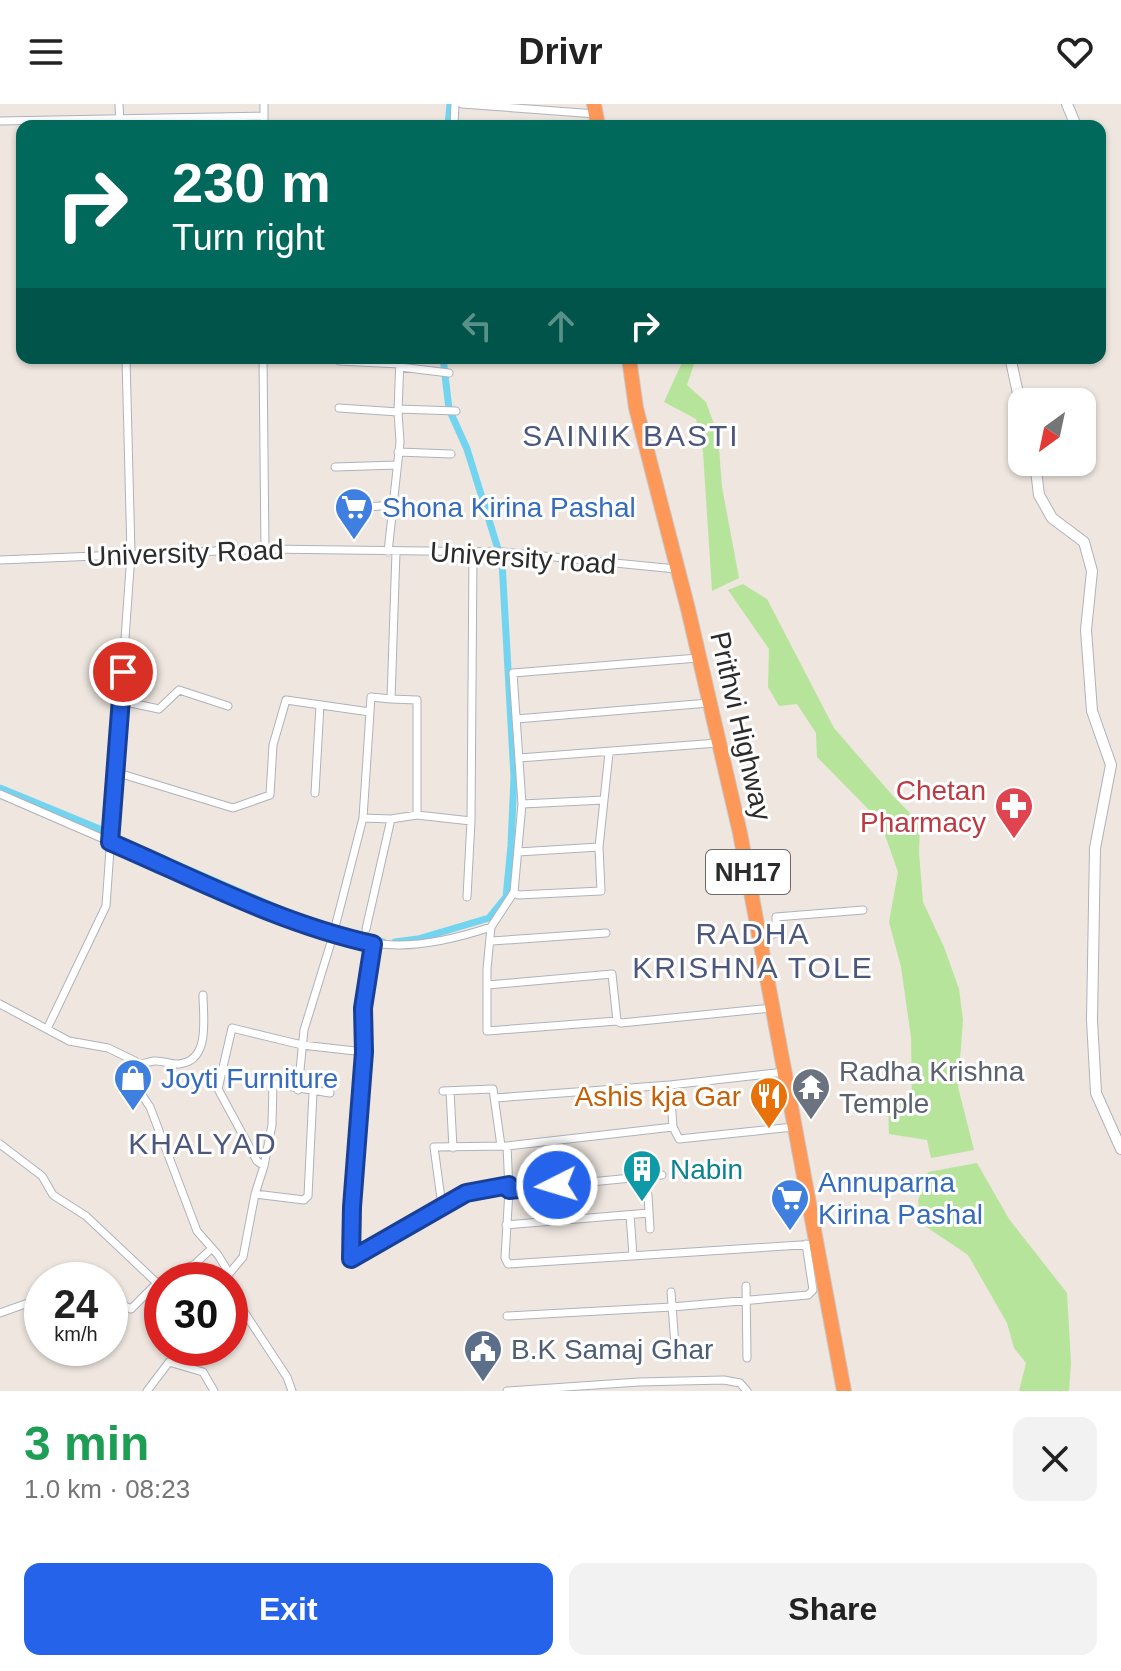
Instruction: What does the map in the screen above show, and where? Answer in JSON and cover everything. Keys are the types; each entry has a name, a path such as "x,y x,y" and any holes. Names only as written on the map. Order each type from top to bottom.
{"highway":[{"name":"Prithvi Highway","path":"630,364 636,408 740,833 796,1127 811,1244 844,1391"}],"street":[{"path":"264,104 264,120"},
{"path":"462,104 596,115"},
{"path":"168,120 264,116"},
{"path":"47,1029 106,906 131,554 126,364"},
{"path":"263,364 265,549"},
{"path":"391,699 392,505 400,442 400,364"},
{"path":"405,364 449,373"},
{"path":"1012,364 1017,388"},
{"path":"339,408 456,411"},
{"path":"398,452 451,454"},
{"path":"335,467 397,465"},
{"path":"1037,476 1039,495 1052,518 1084,542 1092,571 1086,630 1092,711 1111,765 1095,848 1092,1020 1096,1093 1121,1149"},
{"path":"356,508 392,505"},
{"name":"University Road","path":"0,560 265,549 369,552"},
{"name":"University road","path":"369,552 503,552 676,569"},
{"path":"467,897 471,821 473,552"},
{"path":"698,658 513,673 522,804 514,892 491,927 487,1031 621,1023 774,1007"},
{"path":"121,701 159,709 179,690 228,706"},
{"path":"298,1090 302,1045 363,818 371,697 417,700 417,815"},
{"path":"115,772 233,808 270,795 273,745 286,700 370,712"},
{"path":"516,719 709,703"},
{"path":"315,793 320,705"},
{"path":"519,758 718,743"},
{"path":"514,892 518,895 601,891 599,847 609,753"},
{"path":"0,794 297,923 333,935 398,947 428,944 491,927"},
{"path":"522,804 604,800"},
{"path":"363,818 391,819 417,815 471,821"},
{"path":"366,929 391,819"},
{"path":"518,852 599,847"},
{"path":"761,939 776,933 776,917 863,910"},
{"path":"492,941 606,933"},
{"path":"373,944 363,1008 364,1052 351,1259 470,1191 662,1175"},
{"path":"488,985 612,974 617,1021"},
{"path":"136,1065 153,1061 177,1064 199,1054 204,1034 203,995"},
{"path":"0,1004 69,1041 108,1048 128,1056 136,1065"},
{"path":"264,1166 257,1161 218,1089 232,1028 302,1045 364,1052"},
{"path":"136,1065 136,1086 150,1107 197,1231 220,1262"},
{"path":"221,1070 250,1080 330,1093"},
{"path":"495,1098 670,1085 785,1072"},
{"path":"240,1262 272,1125 273,1083"},
{"path":"670,1085 673,1127 679,1139 796,1127"},
{"path":"453,1148 446,1091 493,1089 509,1188 505,1262 511,1264 811,1244 811,1294 672,1307 507,1316"},
{"path":"255,1194 304,1200 308,1196 313,1092"},
{"path":"442,1206 434,1147 504,1146 673,1127"},
{"path":"0,1144 42,1176 53,1195 86,1216 144,1271"},
{"path":"648,1195 650,1229"},
{"path":"506,1225 649,1213"},
{"path":"630,1215 633,1256"},
{"path":"198,1262 215,1251"},
{"path":"746,1286 747,1358"},
{"path":"671,1292 675,1345"},
{"path":"128,1308 131,1309 144,1296"},
{"path":"0,1313 24,1304"},
{"path":"248,1318 287,1377 292,1391"},
{"path":"147,1391 169,1362 203,1372 214,1391"},
{"path":"507,1391 724,1380 740,1383 747,1391"}],"green space":[{"path":"681,364 694,364 687,385 706,402 718,435 722,487 739,578 712,591 703,452 696,419 664,402"},
{"path":"743,584 767,599 834,728 920,823 923,902 959,989 963,1020 958,1087 974,1150 931,1158 927,1140 889,1134 888,1102 912,1104 911,1037 901,967 889,922 898,872 880,821 817,757 816,733 797,704 779,706 768,687 769,649 728,590"},
{"path":"977,1163 1009,1219 1067,1293 1071,1363 1069,1391 1019,1391 1026,1363 1014,1348 1007,1323 968,1255 922,1224 918,1201 928,1172"}],"waterway":[{"path":"449,120 450,104"},
{"path":"395,942 418,939 489,918 506,897 511,846 514,777 502,562 467,449 449,409 444,364"},
{"path":"0,788 102,830"},
{"path":"113,837 332,929"},
{"path":"338,930 383,942"}],"place":[{"name":"Shona Kirina Pashal","path":"354,541"},
{"name":"Chetan Pharmacy","path":"1014,840"},
{"name":"Joyti Furniture","path":"133,1112"},
{"name":"Radha Krishna Temple","path":"811,1121"},
{"name":"Ashis kja Gar","path":"769,1130"},
{"name":"Nabin","path":"642,1203"},
{"name":"Annuparna Kirina Pashal","path":"790,1232"},
{"name":"B.K Samaj Ghar","path":"483,1383"}],"district":[{"name":"SAINIK BASTI","path":"631,435"},
{"name":"RADHA KRISHNA TOLE","path":"753,950"},
{"name":"KHALYAD","path":"203,1143"}],"route":[{"path":"123,672 110,842 297,923 373,944 363,1008 364,1052 351,1259 470,1191 509,1185 509,1190 557,1185"}]}
